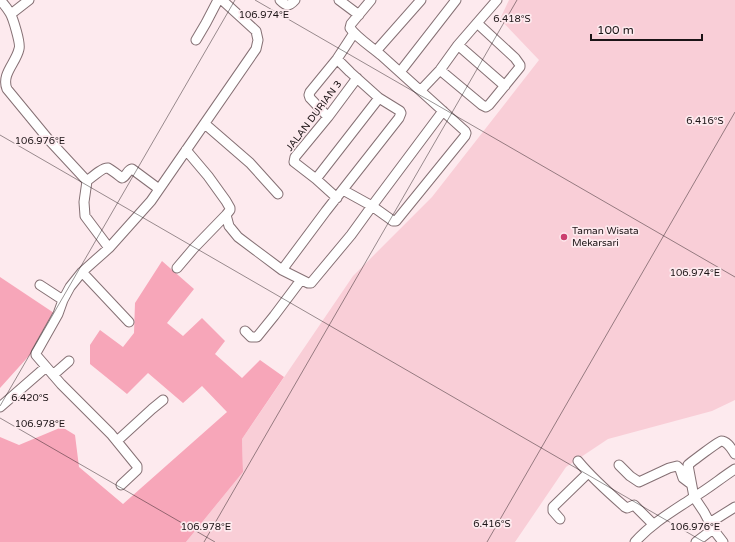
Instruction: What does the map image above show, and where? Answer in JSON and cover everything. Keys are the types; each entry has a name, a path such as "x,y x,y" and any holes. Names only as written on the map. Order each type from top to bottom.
{"street":[{"path":"0,0 11,14 20,46 5,79 7,89 49,140 87,181"},
{"path":"11,14 28,0"},
{"path":"196,40 218,0"},
{"path":"121,485 138,468 112,434 53,375 36,355 36,353 58,314 70,287 82,272 109,248 151,200 256,50 258,40 256,31 222,0"},
{"path":"280,0 284,4 288,5 292,4 295,0"},
{"path":"339,0 358,15"},
{"path":"343,190 372,206 393,221 396,221 466,133 465,130 421,90 350,28 351,24 371,0"},
{"path":"376,51 421,0"},
{"path":"400,72 456,0"},
{"path":"421,90 440,70 458,45 497,0"},
{"path":"440,70 486,107 505,86 520,65 516,58 477,24"},
{"path":"328,117 310,98 309,95 337,59 354,33"},
{"path":"458,45 505,86"},
{"path":"282,270 400,115 400,111 379,98 337,59"},
{"name":"JALAN DURIAN 3","path":"337,198 294,162 294,160 357,78"},
{"path":"316,179 379,98"},
{"path":"226,216 229,226 238,237 282,270 309,284 351,235 443,111"},
{"path":"205,124 250,163 278,194"},
{"path":"177,268 194,248 226,216 230,208 216,186 186,150"},
{"path":"109,248 85,216 84,202 87,181 104,168 108,168 122,178 132,169 159,189"},
{"path":"82,272 129,322"},
{"path":"245,331 251,337 257,337 301,280"},
{"path":"40,285 63,300"},
{"path":"53,375 69,361"},
{"path":"0,407 46,367"},
{"path":"117,441 163,400"},
{"path":"723,542 694,497 688,464 720,441 727,443 735,454"},
{"path":"578,461 588,473 626,508 635,505 653,524"},
{"path":"620,465 638,482 677,466 680,469 683,478 691,484"},
{"path":"635,542 653,524 735,469"},
{"path":"560,519 553,511 553,507 588,473"},
{"path":"696,542 712,526 735,507"}],"shaded area":[{"name":"Taman Wisata Mekarsari","path":"509,0 735,0 735,400 712,411 608,439 566,467 515,542 186,542 243,472 242,439 353,276 432,197 539,60 500,19"},
{"path":"162,261 194,289 167,323 183,336 202,318 225,341 215,354 242,378 260,360 284,377 242,439 243,472 186,542 0,542 0,437 19,445 62,427 75,435 79,467 123,504 227,412 202,386 183,403 148,373 127,394 90,364 90,345 100,330 123,347 134,333 135,303"},
{"path":"0,277 57,315 55,327 0,388"}],"place":[{"name":"Taman Wisata Mekarsari","path":"564,237"}]}
